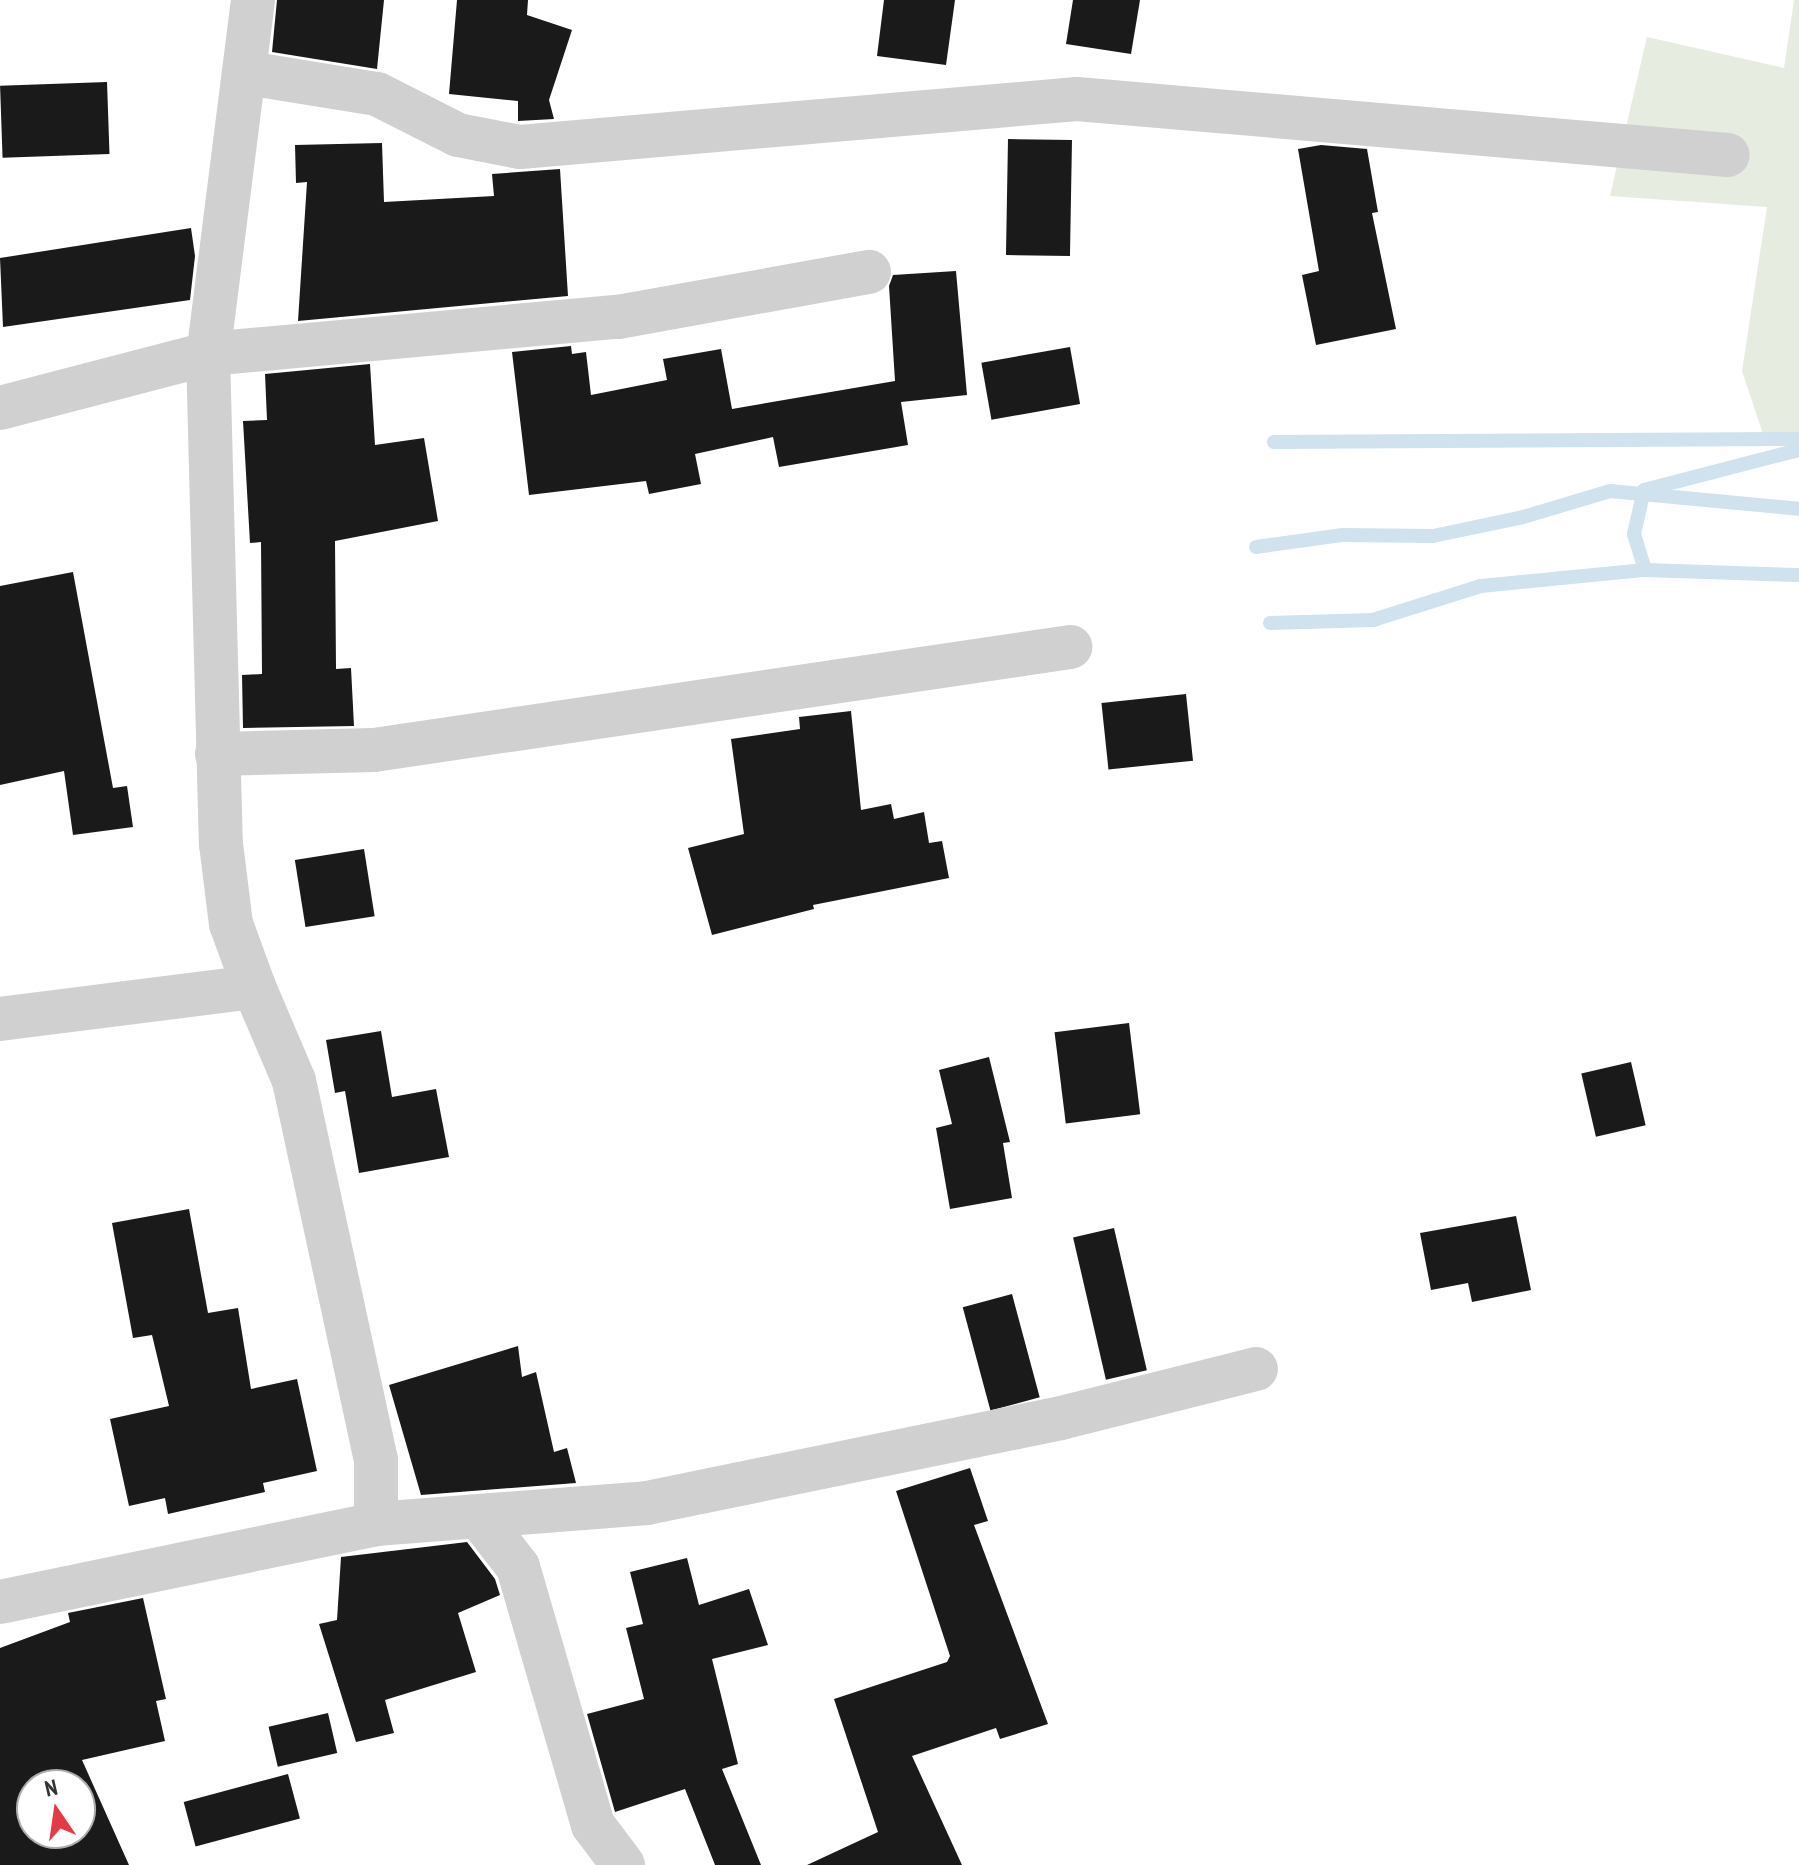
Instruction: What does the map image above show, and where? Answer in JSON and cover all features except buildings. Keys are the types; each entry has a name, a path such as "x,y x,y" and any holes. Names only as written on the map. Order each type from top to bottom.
{"street":[{"path":"253,0 247,73 208,354 217,754 231,924 254,987 278,1034 297,1096 376,1460 376,1524"},
{"path":"247,73 377,94 458,135 520,147 1077,99 1728,155"},
{"path":"0,408 208,354 618,317 869,272"},
{"path":"217,754 374,750 1070,647"},
{"path":"0,1019 254,987"},
{"path":"0,1602 376,1524 647,1503 1061,1418 1256,1369"},
{"path":"480,1518 518,1567 593,1825 623,1865"}],"shaded area":[{"path":"1794,0 1799,0 1799,439 1765,440 1742,371 1767,207 1610,196 1647,37 1784,68"}],"waterway":[{"path":"1274,442 1799,439"},
{"path":"1645,570 1634,534 1644,490 1799,450"},
{"path":"1256,547 1343,535 1433,536 1523,517 1610,491 1799,509"},
{"path":"1270,623 1373,620 1481,586 1645,570 1799,575"}]}
